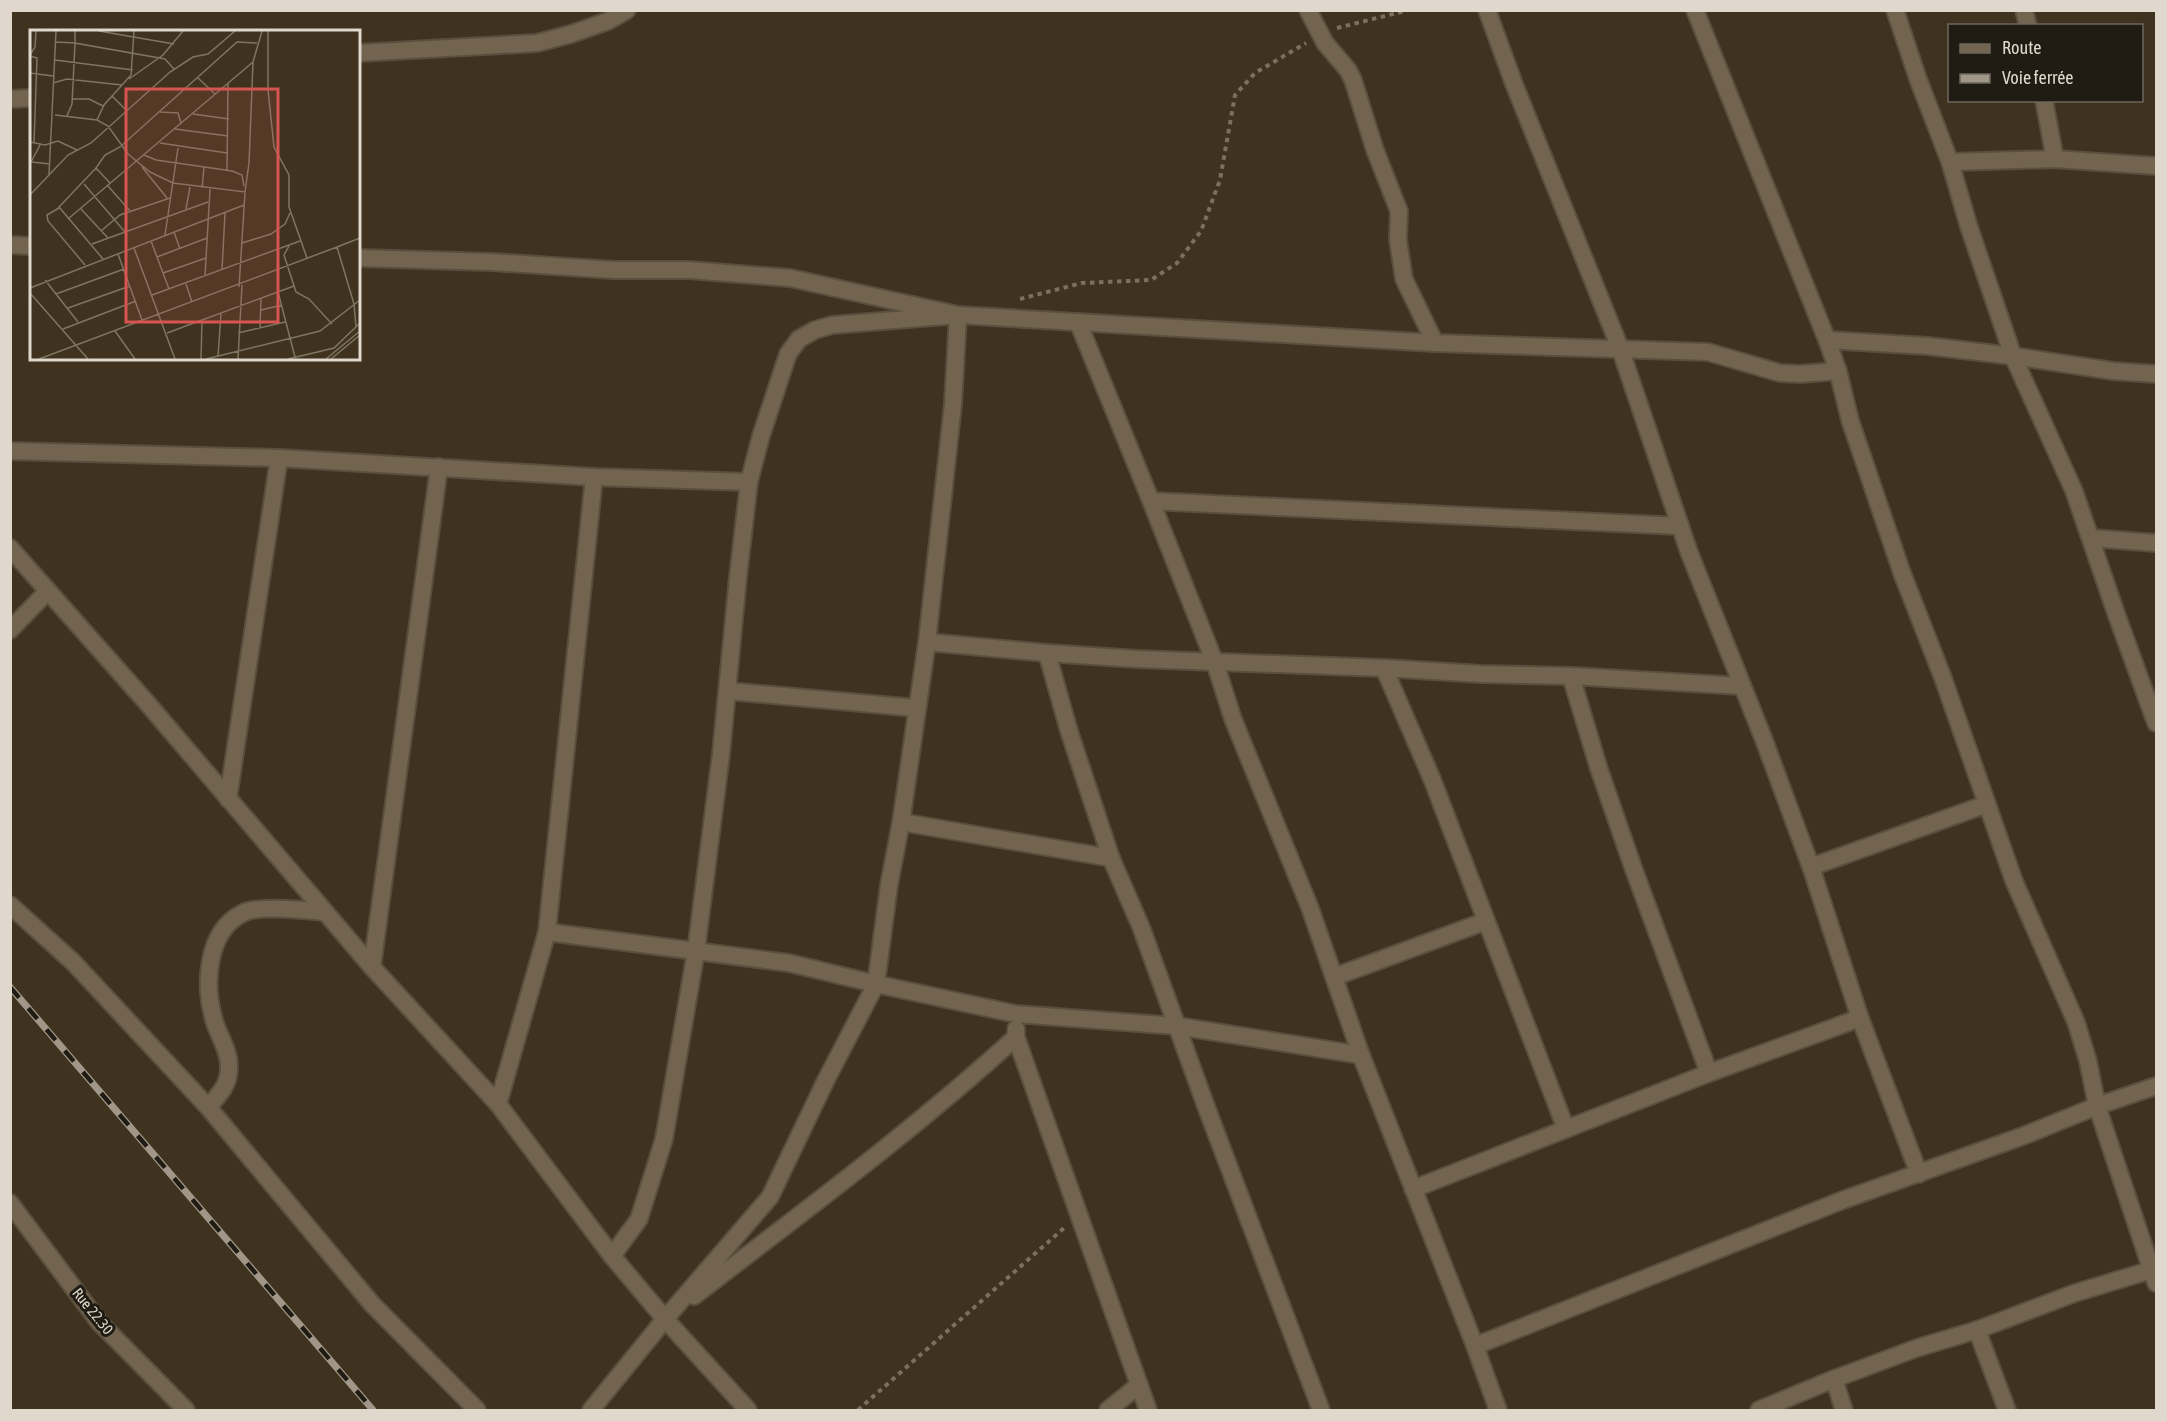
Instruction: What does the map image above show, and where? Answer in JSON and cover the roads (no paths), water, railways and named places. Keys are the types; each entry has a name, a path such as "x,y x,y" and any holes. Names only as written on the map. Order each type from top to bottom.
{"street":[{"path":"360,53 537,43 608,21 627,10"},
{"path":"1308,10 1320,34 1353,80 1375,150 1399,212 1398,240 1404,279 1435,343"},
{"path":"1487,10 1514,84 1620,348 1680,526 1811,867 1860,1018 1919,1174"},
{"path":"1695,10 1827,340 1838,371 1850,420 1902,573 1943,678 2029,918 2076,1022 2088,1061 2097,1106 2154,1276 2075,1293 1977,1330 1917,1348 1759,1410"},
{"path":"1895,10 1918,79 1950,162 1969,227 2013,356 2074,491 2116,616 2155,714"},
{"path":"10,99 30,98"},
{"path":"2044,102 2055,159"},
{"path":"1950,162 2055,159 2157,166"},
{"path":"10,245 30,246"},
{"path":"360,258 492,262 614,270 689,270 790,278 958,315"},
{"path":"612,1256 639,1219 664,1139 696,951 728,691 749,482 761,436 788,354 799,339 815,330 832,325 958,315 1435,343 1708,352 1736,358 1780,373 1838,371"},
{"path":"591,1410 665,1318 770,1197 826,1080 876,984 927,642 952,416 958,315"},
{"path":"1078,322 1215,663 1233,719 1310,908 1361,1055 1498,1410"},
{"path":"1827,340 1928,346 2091,368 2157,374"},
{"path":"10,451 279,458 594,477 749,482"},
{"path":"228,799 279,458"},
{"path":"372,967 439,467"},
{"path":"498,1104 547,932 594,477"},
{"path":"1151,501 1680,526"},
{"path":"2091,538 2157,543"},
{"path":"10,548 372,967 498,1104 612,1256 748,1410"},
{"path":"10,630 47,592"},
{"path":"927,642 1047,653 1215,663 1571,676 1742,686"},
{"path":"1047,653 1069,730 1111,858 1141,927 1321,1410"},
{"path":"1384,668 1432,779 1566,1129"},
{"path":"1571,676 1599,769 1626,847 1709,1073"},
{"path":"728,691 916,708"},
{"path":"1811,867 1987,804"},
{"path":"901,822 1111,858"},
{"path":"10,905 73,962 208,1107 372,1304 477,1410"},
{"path":"208,1107 225,1088 229,1066 223,1042 214,1021 208,991 209,963 229,922 244,911 293,909 325,912"},
{"path":"1334,976 1486,921"},
{"path":"547,932 789,963 1016,1014 1177,1026 1361,1055"},
{"path":"1016,1014 1016,1037 1149,1410"},
{"path":"1413,1189 1709,1073 1860,1018"},
{"path":"665,1318 826,1195 964,1084 1016,1037"},
{"path":"1475,1346 1843,1200 2157,1086"},
{"name":"Rue 22.30","path":"10,1203 99,1322 186,1410"},
{"path":"1977,1330 2007,1410"},
{"path":"1834,1379 1844,1410"},
{"path":"1108,1410 1139,1385"}],"railway":[{"path":"10,987 373,1410"}]}
